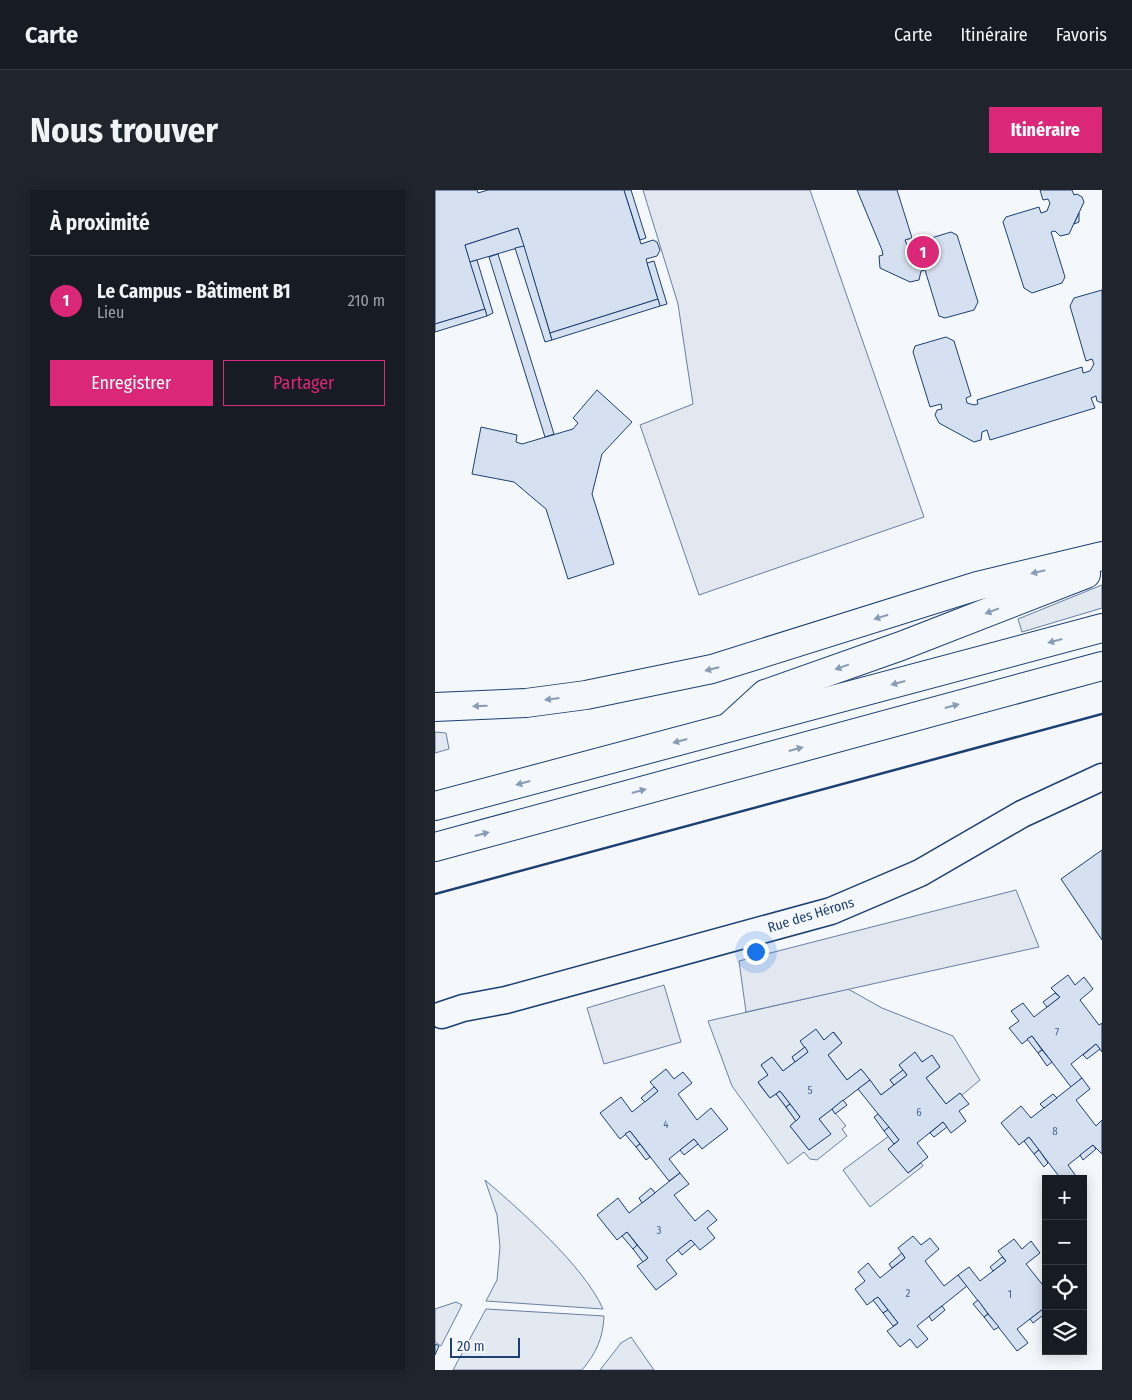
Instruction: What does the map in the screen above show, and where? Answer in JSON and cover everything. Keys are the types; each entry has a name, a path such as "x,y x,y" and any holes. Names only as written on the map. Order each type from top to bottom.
{"highway":[{"path":"435,707 526,703 586,695 712,669 977,586 1102,556"},
{"path":"727,728 765,694 901,646 1081,577 1102,566"},
{"path":"435,806 1102,628"},
{"path":"435,847 1102,666"}],"street":[{"name":"Rue des Hérons","path":"442,1015 463,1008 516,997 831,911 920,873 1022,814 1102,777"}],"shaded area":[{"path":"643,190 810,190 924,517 699,595 640,425 693,404 678,304"},
{"path":"1102,585 1102,608 1022,632 1018,619"},
{"path":"435,732 446,733 449,749 435,753"},
{"path":"1016,890 1039,947 746,1012 739,961"},
{"path":"664,985 681,1042 604,1064 587,1008"},
{"path":"848,989 882,1008 953,1036 980,1080 962,1095 960,1093 946,1104 926,1078 940,1067 932,1056 922,1062 915,1053 899,1065 903,1070 890,1080 894,1085 881,1095 861,1069 847,1080 828,1055 842,1043 834,1032 824,1040 816,1030 805,1047 792,1057 795,1062 783,1071 772,1057 761,1065 768,1075 758,1083 770,1098 776,1094 796,1121 790,1126 809,1150 830,1134 819,1119 832,1109 846,1126 842,1129 847,1136 817,1160 810,1159 804,1152 788,1164 732,1086 708,1021"},
{"path":"889,1136 894,1144 889,1149 908,1173 921,1163 923,1166 870,1207 843,1170"},
{"path":"485,1180 516,1207 567,1257 594,1292 603,1309 486,1301 497,1280 500,1247 497,1215"},
{"path":"456,1302 462,1305 441,1346 435,1342 435,1309"},
{"path":"486,1309 604,1316 602,1332 598,1345 582,1370 453,1370"},
{"path":"631,1337 654,1370 600,1370 621,1343"}],"building":[{"path":"435,190 477,190 478,193 488,190 624,190 641,244 653,240 657,242 660,250 657,256 646,259 658,299 550,333 518,228 465,245 485,309 435,324"},
{"path":"624,190 631,190 646,238 640,240"},
{"path":"857,190 897,190 912,238 905,240 907,245 914,248 919,246 918,242 951,232 957,235 978,302 974,310 945,318 939,316 925,270 921,271 919,280 910,282 880,268 879,256 883,255 882,250"},
{"path":"1040,190 1072,190 1074,195 1077,194 1082,197 1084,202 1069,234 1060,236 1055,231 1051,232 1065,277 1062,283 1032,293 1024,288 1003,222 1006,217 1039,207 1041,213 1047,211 1050,203 1048,199 1043,200"},
{"path":"1079,213 1079,222 1074,224"},
{"path":"518,228 524,246 470,262 465,245"},
{"path":"524,246 552,340 545,342 515,248"},
{"path":"498,254 554,434 545,437 489,257"},
{"path":"477,260 493,313 487,316 470,262"},
{"path":"654,261 667,304 660,306 647,263"},
{"path":"1102,290 1102,403 1097,401 1096,396 1091,398 1095,408 990,440 987,430 982,432 981,440 974,442 939,423 935,415 937,410 942,409 941,404 930,407 913,352 915,346 946,337 954,341 971,396 966,398 967,403 974,405 978,404 977,400 1082,367 1083,373 1090,371 1094,364 1092,359 1086,361 1070,306 1074,298"},
{"path":"658,299 660,306 552,340 550,333"},
{"path":"485,309 487,316 435,332 435,324"},
{"path":"597,390 632,422 602,454 592,494 614,564 568,579 546,509 514,482 472,474 481,427 517,435 516,442 522,444 573,429 578,423 573,418"},
{"path":"1102,850 1102,940 1061,879"},
{"path":"1068,975 1075,985 1084,977 1093,989 1080,1000 1099,1025 1102,1023 1102,1052 1096,1044 1071,1064 1082,1078 1071,1087 1032,1036 1022,1044 1009,1028 1019,1021 1011,1011 1023,1003 1034,1017 1060,997 1051,988"},
{"path":"1055,993 1060,997 1047,1007 1043,1002"},
{"path":"816,1029 824,1040 833,1032 842,1043 828,1055 847,1080 861,1069 870,1080 819,1119 831,1134 809,1150 790,1126 800,1117 780,1091 770,1098 758,1082 768,1075 761,1065 772,1057 783,1071 808,1052 800,1041"},
{"path":"1032,1036 1042,1050 1038,1053 1027,1039"},
{"path":"1096,1044 1100,1049 1087,1059 1083,1055"},
{"path":"805,1047 808,1052 795,1062 792,1057"},
{"path":"1042,1050 1052,1062 1047,1066 1038,1053"},
{"path":"915,1052 922,1062 932,1055 940,1067 926,1078 946,1104 960,1093 969,1104 959,1111 966,1121 951,1133 943,1122 917,1143 928,1157 908,1173 888,1149 899,1140 858,1089 870,1080 881,1095 907,1075 899,1065"},
{"path":"666,1069 674,1079 683,1072 692,1083 678,1094 697,1120 711,1108 728,1129 702,1149 694,1139 669,1159 680,1173 669,1181 630,1131 620,1139 600,1113 621,1097 632,1112 658,1091 650,1082"},
{"path":"903,1070 907,1075 894,1085 890,1080"},
{"path":"1082,1078 1090,1089 1076,1100 1096,1126 1102,1120 1102,1154 1093,1145 1068,1165 1075,1175 1058,1175 1029,1137 1019,1145 1001,1123 1021,1106 1031,1118"},
{"path":"654,1087 658,1091 645,1102 641,1098"},
{"path":"780,1091 790,1104 786,1107 776,1094"},
{"path":"1053,1094 1057,1098 1044,1108 1040,1104"},
{"path":"843,1100 847,1105 835,1114 832,1109"},
{"path":"790,1104 800,1117 796,1121 786,1107"},
{"path":"878,1114 889,1127 884,1131 874,1117"},
{"path":"943,1122 947,1127 934,1137 930,1133"},
{"path":"889,1127 899,1140 894,1144 884,1131"},
{"path":"630,1131 640,1144 636,1147 625,1134"},
{"path":"1029,1137 1039,1150 1034,1154 1024,1141"},
{"path":"694,1139 698,1144 684,1155 680,1150"},
{"path":"640,1144 650,1157 646,1160 636,1147"},
{"path":"1093,1145 1096,1149 1083,1160 1080,1155"},
{"path":"1039,1150 1048,1163 1044,1167 1034,1154"},
{"path":"680,1173 689,1184 674,1195 695,1221 708,1210 717,1220 707,1228 715,1238 700,1250 691,1240 666,1260 677,1274 656,1290 637,1266 648,1258 627,1232 617,1240 597,1215 618,1198 629,1213"},
{"path":"651,1188 655,1193 642,1203 639,1198"},
{"path":"627,1232 637,1245 633,1249 622,1236"},
{"path":"913,1236 921,1245 930,1238 939,1249 925,1261 944,1286 958,1275 967,1286 917,1326 928,1339 917,1348 910,1339 900,1347 887,1331 898,1323 878,1297 867,1305 855,1289 865,1281 858,1272 868,1263 880,1278 905,1258 898,1248"},
{"path":"1014,1239 1022,1249 1031,1241 1040,1253 1026,1264 1042,1284 1042,1310 1017,1329 1028,1343 1017,1351 958,1275 969,1267 980,1281 1006,1261 998,1251"},
{"path":"691,1240 695,1244 682,1255 678,1250"},
{"path":"637,1245 648,1258 643,1262 633,1249"},
{"path":"902,1253 905,1258 892,1268 889,1264"},
{"path":"1002,1257 1006,1261 993,1271 990,1267"},
{"path":"878,1297 888,1310 883,1313 873,1300"},
{"path":"978,1300 988,1314 984,1317 973,1304"},
{"path":"942,1306 945,1310 932,1321 929,1316"},
{"path":"888,1310 898,1323 893,1326 883,1313"},
{"path":"1042,1310 1042,1316 1033,1323 1030,1319"},
{"path":"988,1314 999,1327 994,1330 984,1317"},
{"path":"435,1344 439,1346 435,1355"}],"wall":[{"path":"435,894 1102,714"}],"place":[{"name":"Le Campus - Bâtiment B1","path":"923,252"}]}
